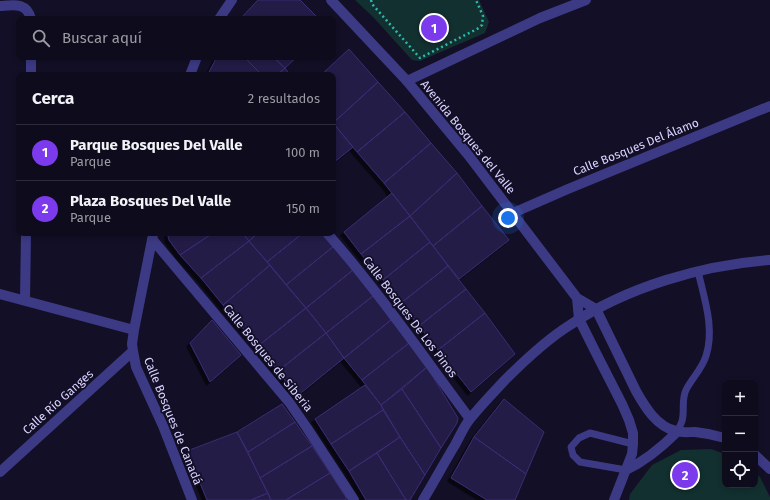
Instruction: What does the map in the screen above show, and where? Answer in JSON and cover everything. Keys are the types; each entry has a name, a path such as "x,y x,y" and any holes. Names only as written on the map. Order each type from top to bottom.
{"street":[{"path":"221,16 232,0"},
{"name":"Avenida Bosques del Valle","path":"331,0 407,81 469,156 576,298 596,309"},
{"path":"407,81 540,18 586,0"},
{"path":"0,6 17,5 23,7 28,11 30,16"},
{"path":"31,60 31,72"},
{"path":"191,72 196,60"},
{"name":"Calle Bosques Del Álamo","path":"513,213 770,106"},
{"path":"25,300 26,236"},
{"name":"Calle Bosques de Canadá","path":"152,236 134,330 132,351 136,367 163,426 192,500"},
{"name":"Calle Bosques de Siberia","path":"152,236 289,402 354,500"},
{"name":"Calle Bosques De Los Pinos","path":"329,236 356,266 406,331 470,419"},
{"path":"423,500 470,419 492,394 541,347 569,325 606,304 641,289 675,277 698,271 770,260"},
{"path":"0,294 134,330"},
{"name":"Avenida Bosques del Valle","path":"576,298 579,319 630,420 633,433 632,454 614,500"},
{"path":"596,309 636,391 654,417 666,428 677,432 704,434 722,437"},
{"name":"Calle Río Ganges","path":"0,472 132,351"},
{"path":"626,470 639,463 677,432"},
{"path":"758,458 770,469"}],"lane":[{"path":"677,432 682,420 686,390 699,371 706,356 708,343 709,325 698,271"},
{"path":"626,470 580,462 573,455 571,447 579,438 590,433 633,444"}],"path":[{"path":"368,0 420,58 482,25 483,16 476,0"},
{"path":"371,0 372,4"}],"green space":[{"path":"355,0 479,0 489,22 485,33 420,61 412,60 373,17"},
{"path":"711,449 722,453 722,488 758,488 758,475 770,497 770,500 629,500 630,494 652,465 681,450"}],"building":[{"path":"258,0 300,0 316,16 243,16"},
{"path":"349,49 378,82 336,120 336,72 324,72"},
{"path":"215,60 247,60 259,72 209,72"},
{"path":"247,60 276,60 285,68 280,72 259,72"},
{"path":"276,60 294,60 285,68"},
{"path":"285,68 288,72 280,72"},
{"path":"378,82 405,112 357,152 336,127 336,120"},
{"path":"405,112 431,143 384,183 357,152"},
{"path":"336,127 353,147 336,161"},
{"path":"431,143 457,173 410,216 384,183"},
{"path":"457,173 482,206 433,246 410,216"},
{"path":"392,193 410,216 361,254 344,232"},
{"path":"482,206 509,240 459,279 433,246"},
{"path":"410,216 430,242 383,280 361,254"},
{"path":"168,236 208,236 180,255 169,240"},
{"path":"208,236 245,236 249,241 201,278 180,255"},
{"path":"245,236 255,236 249,241"},
{"path":"255,236 299,236 267,262 249,241"},
{"path":"299,236 324,236 334,246 286,285 267,262"},
{"path":"249,241 270,265 223,305 201,278"},
{"path":"430,242 448,266 401,303 383,280"},
{"path":"334,246 353,270 306,308 286,285"},
{"path":"270,265 306,308 258,346 223,305"},
{"path":"448,266 466,289 419,326 401,303"},
{"path":"353,270 373,296 326,333 306,308"},
{"path":"466,289 485,313 438,350 419,326"},
{"path":"373,296 391,320 344,358 326,333"},
{"path":"306,308 326,333 278,371 258,346"},
{"path":"485,313 515,354 471,392 438,350"},
{"path":"212,320 241,355 210,382 190,343"},
{"path":"391,320 409,343 362,380 344,358"},
{"path":"326,333 344,358 297,396 278,371"},
{"path":"409,343 427,367 381,405 362,380"},
{"path":"427,367 458,418 457,423 441,448 402,389"},
{"path":"365,385 381,405 383,410 331,444 315,419"},
{"path":"402,389 441,448 425,475 381,405"},
{"path":"504,399 544,432 526,474 474,437"},
{"path":"282,404 295,422 248,452 237,432"},
{"path":"383,410 400,437 349,471 331,444"},
{"path":"295,422 312,446 260,478 248,452"},
{"path":"237,432 268,493 251,500 207,500 187,451"},
{"path":"400,437 425,475 410,500 406,500 377,453"},
{"path":"474,437 526,474 515,500 487,500 451,478"},
{"path":"312,446 330,473 286,500 271,500 260,478"},
{"path":"377,453 406,500 366,500 349,471"},
{"path":"330,473 347,499 286,500"},
{"path":"268,493 271,500 251,500"}],"place":[{"name":"Parque Bosques Del Valle","path":"434,28"},
{"name":"Plaza Bosques Del Valle","path":"685,475"}]}
